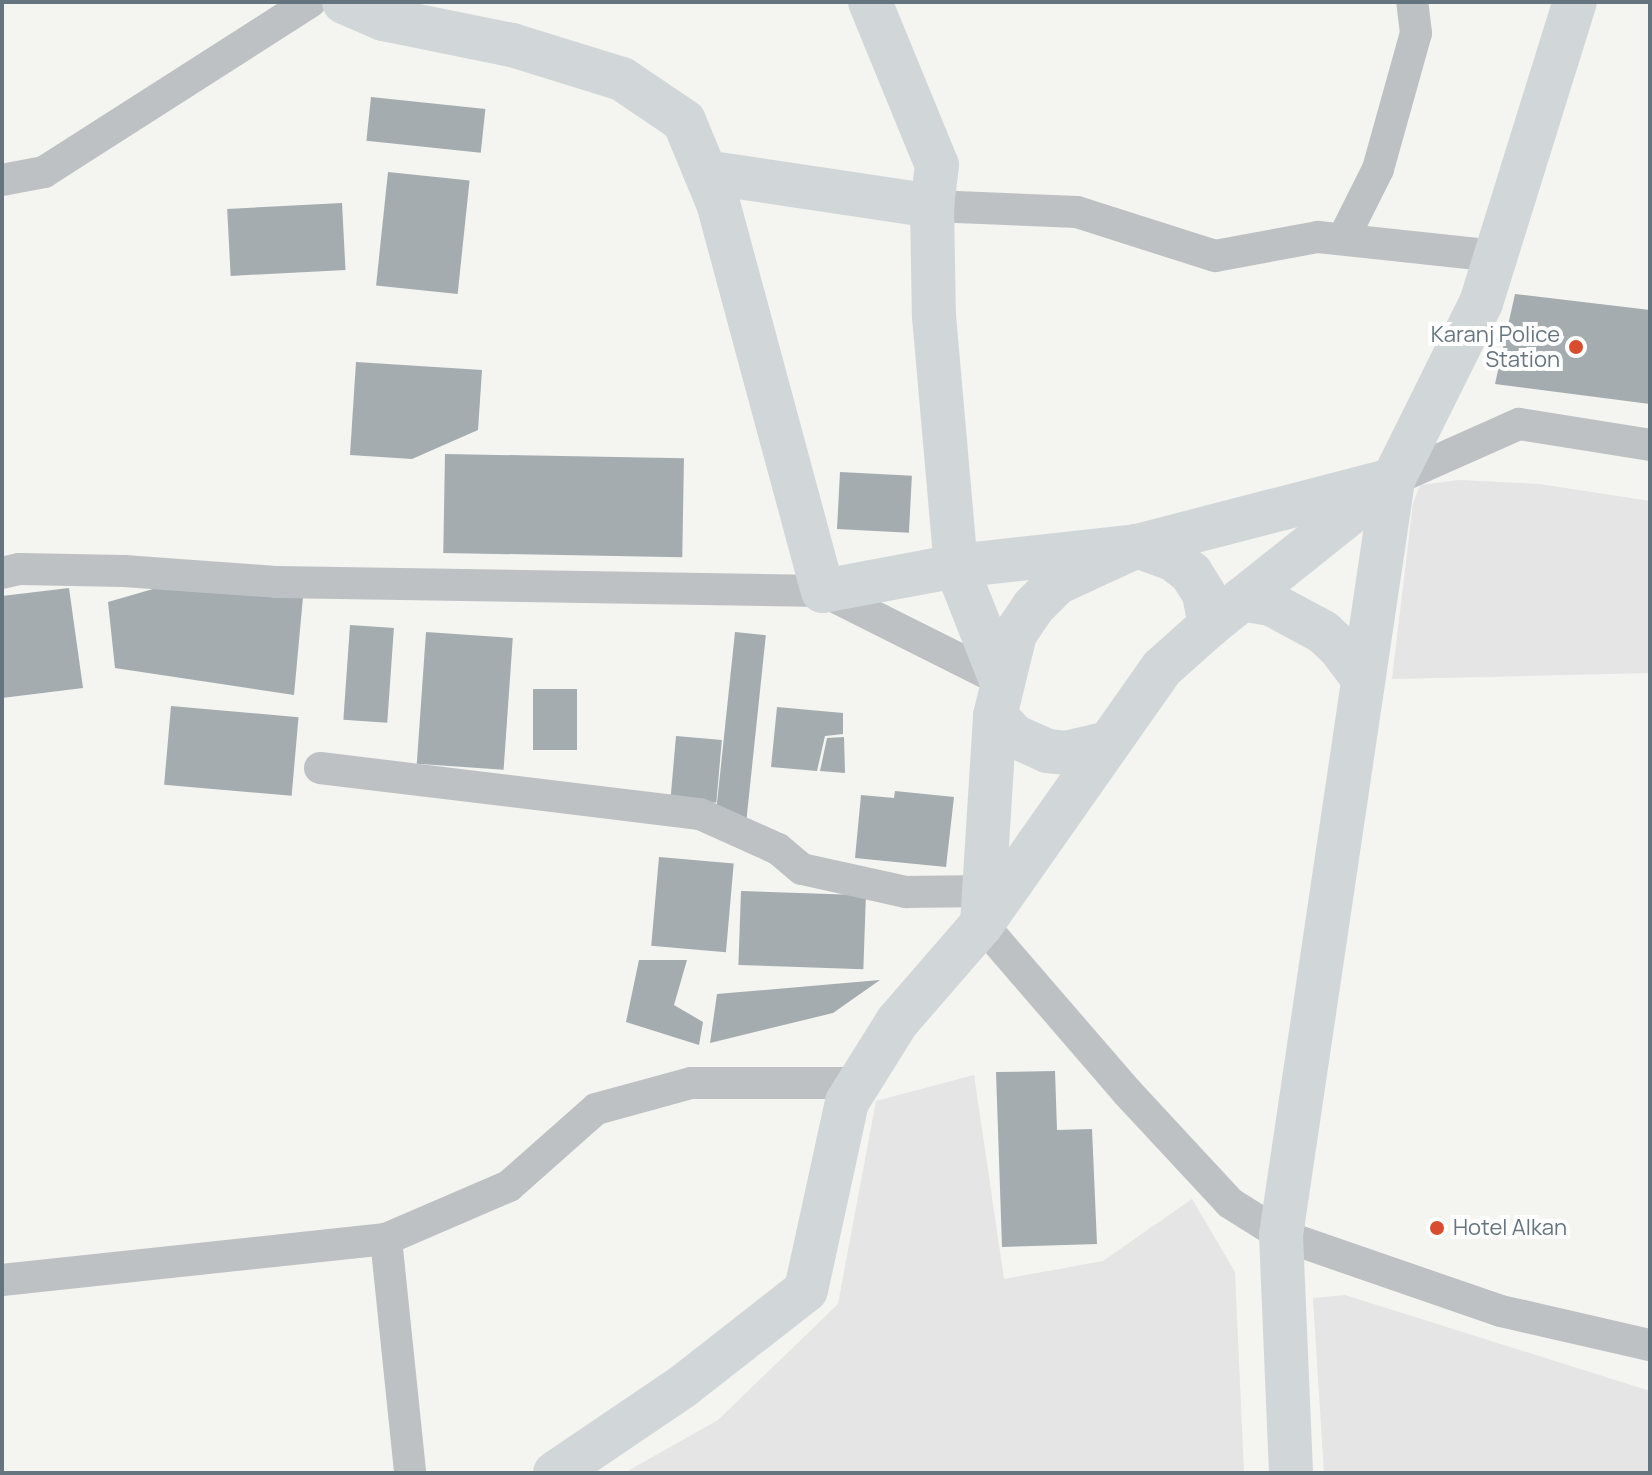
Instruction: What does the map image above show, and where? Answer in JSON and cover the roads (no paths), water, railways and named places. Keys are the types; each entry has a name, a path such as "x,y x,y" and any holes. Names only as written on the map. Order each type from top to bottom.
{"street":[{"path":"2,180 44,172 310,2"},
{"path":"344,2 383,19 512,45 622,79 684,121 718,203 823,591 998,698"},
{"path":"870,2 937,165 932,206 934,316 956,566 998,698 1014,736 1031,747 1066,753 1109,743"},
{"path":"1343,239 1378,169 1416,33 1412,2"},
{"path":"1291,1473 1281,1235 1393,480 1481,303 1575,2"},
{"path":"705,172 932,206 1077,212 1215,256 1318,237 1496,256"},
{"path":"2,573 20,569 109,570 276,582 823,591 956,566 1137,546 1393,480 1519,424 1650,445"},
{"path":"555,1473 682,1387 806,1290 847,1102 897,1022 1109,743 1162,668 1226,612 1393,480"},
{"path":"984,907 998,698 1015,634 1033,607 1057,583 1137,546 1173,559 1191,573 1204,594 1226,612 1271,604 1323,632 1340,648 1363,679"},
{"path":"320,768 700,814 778,849 802,869 984,907 1127,1092 1230,1203 1281,1235 1501,1311 1650,1345"},
{"path":"2,1280 386,1239 509,1186 596,1109 691,1083 859,1083"},
{"path":"386,1239 410,1473"}],"place":[{"name":"Karanj Police Station","path":"1576,347"},
{"name":"Hotel Alkan","path":"1437,1228"}]}
